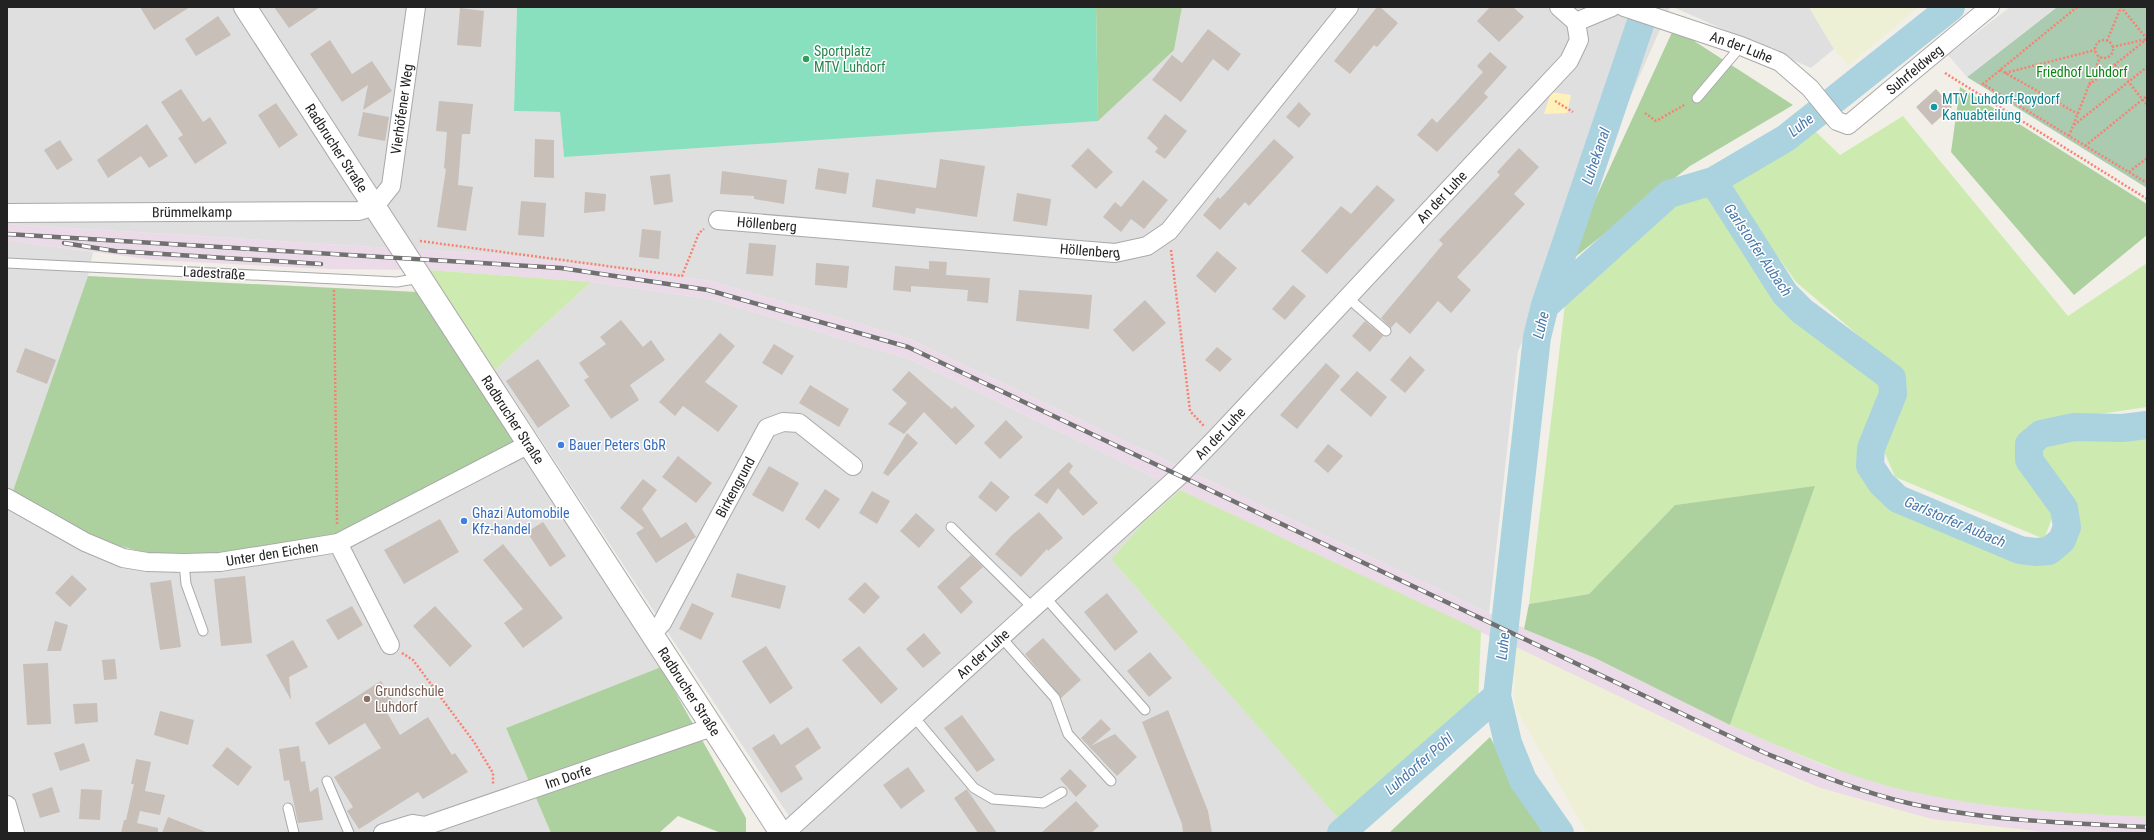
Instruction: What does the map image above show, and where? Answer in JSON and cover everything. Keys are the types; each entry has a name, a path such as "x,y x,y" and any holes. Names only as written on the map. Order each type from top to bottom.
{"street":[{"name":"Radbrucher Straße","path":"245,7 781,833"},
{"name":"Vierhöfener Weg","path":"375,206 391,186 416,7"},
{"name":"Höllenberg","path":"718,220 1115,254 1147,246 1169,231 1349,7"},
{"path":"1559,7 1576,22 1612,7"},
{"name":"An der Luhe","path":"1624,7 1741,46 1780,62 1810,88 1838,121"},
{"name":"Suhrfeldweg","path":"1838,121 1848,125 1990,7"},
{"name":"An der Luhe","path":"785,833 1179,476 1348,298 1569,61 1579,40 1576,22"},
{"name":"Brümmelkamp","path":"7,213 359,211 375,206"},
{"name":"Birkengrund","path":"652,634 662,623 767,428 783,422 799,423 853,466"},
{"name":"Unter den Eichen","path":"7,498 85,542 123,558 147,562 220,562 338,543 529,444"},
{"path":"338,543 390,645"},
{"name":"Im Dorfe","path":"383,833 412,824 428,830 494,802 712,727"},
{"path":"7,805 15,833"}],"lane":[{"path":"1697,98 1741,46"},
{"name":"Ladestraße","path":"7,263 396,282 422,278"},
{"path":"1348,298 1386,331"},
{"path":"951,527 1039,603 1145,710"},
{"path":"184,563 186,584 203,631"},
{"path":"1001,637 1055,698 1068,734 1111,781"},
{"path":"914,716 974,788 993,799 1044,803 1062,792"},
{"path":"327,781 349,833"},
{"path":"288,808 294,833"}],"path":[{"path":"2077,7 1983,84 2147,183"},
{"path":"2107,41 2121,7 2147,39"},
{"path":"2112,47 2147,39"},
{"path":"2089,85 2147,39"},
{"path":"2107,41 2112,47"},
{"path":"2095,50 2098,42 2107,41"},
{"path":"2100,57 2106,57 2110,54 2112,47"},
{"path":"2005,73 2095,50"},
{"path":"2095,50 2100,57"},
{"path":"2069,136 2100,57"},
{"path":"2114,65 2147,105"},
{"path":"2074,125 2147,67"},
{"path":"2000,70 2078,114"},
{"path":"1945,73 2147,199"},
{"path":"1542,90 1559,104 1573,112"},
{"path":"2085,146 2147,96"},
{"path":"1645,113 1656,121 1697,98"},
{"path":"2128,172 2147,158"},
{"path":"396,238 682,276 699,233 718,220"},
{"path":"1169,231 1190,411 1216,438"},
{"path":"336,279 334,290 338,543"},
{"path":"390,645 413,660 474,742 493,773 494,802"}],"shaded area":[{"path":"7,7 517,7 514,111 560,112 564,157 1174,50 1182,7 1670,7 1518,351 1489,613 907,338 711,281 505,255 7,224"},
{"path":"1673,7 1809,7 1834,49 1811,68"},
{"path":"2010,7 2057,7 1967,77 1948,55"},
{"path":"7,224 505,255 711,281 907,338 1489,613 1595,658 1730,725 1826,766 1889,786 1957,800 2094,814 2147,817 2147,833 2050,833 1931,819 1820,788 1737,753 1180,490 912,360 710,299 591,282 429,270 329,269 154,260 20,242 7,242"},
{"path":"7,242 20,242 93,252 88,276 521,443 661,667 506,728 551,833 7,833"},
{"path":"591,282 710,299 912,360 1180,490 1144,522 1111,559 1352,833 800,833 495,370"}],"green space":[{"name":"Sportplatz MTV Luhdorf","path":"517,7 1096,7 1098,121 564,157 560,112 514,111"},
{"path":"1096,7 1182,7 1174,50 1098,121"},
{"path":"1809,7 1919,7 1848,66 1834,49"},
{"name":"Friedhof Luhdorf","path":"2057,7 2147,7 2147,188 1967,77"},
{"path":"1674,28 1793,105 1690,166 1565,265"},
{"path":"1960,87 2147,204 2147,235 2074,295 1951,152"},
{"path":"1903,116 2068,316 2147,263 2147,407 2032,424 2017,450 2056,508 2044,539 1895,477 1884,451 1903,398 1902,379 1886,359 1796,282 1729,188 1816,132 1840,155"},
{"path":"1690,193 1713,194 1790,315 1879,372 1887,393 1864,454 1869,479 1891,501 2043,562 2062,557 2080,522 2034,458 2045,439 2147,433 2147,817 2082,814 2017,808 1952,800 1888,786 1847,773 1808,758 1730,725 1814,487 1675,505 1589,594 1529,604 1566,296 1629,248 1667,208"},
{"path":"429,270 591,282 495,370"},
{"path":"88,276 418,292 521,443 341,537 272,549 169,559 87,537 13,491"},
{"path":"1815,486 1730,725 1595,658 1524,629 1529,604 1589,594 1675,505"},
{"path":"1180,490 1481,631 1478,703 1346,827 1111,559 1144,522"},
{"path":"1514,646 1737,753 1820,788 1931,819 2041,832 1587,833 1515,707"},
{"path":"661,667 746,818 746,833 721,833 678,816 659,833 551,833 506,728"},
{"path":"1490,737 1544,833 1389,833"}],"sand":[{"path":"1551,92 1571,95 1567,113 1544,114"}],"building":[{"path":"140,7 190,7 154,30"},
{"path":"274,7 320,7 289,28"},
{"path":"1377,7 1380,7 1398,23 1377,47 1374,45 1350,74 1334,61"},
{"path":"1490,7 1513,7 1524,17 1499,42 1477,21"},
{"path":"460,8 484,11 481,47 457,45"},
{"path":"218,16 231,35 196,56 185,39"},
{"path":"1208,29 1241,54 1228,71 1213,59 1181,102 1152,80 1172,55 1182,63"},
{"path":"330,40 352,74 372,61 392,91 363,110 368,85 342,102 310,54"},
{"path":"1490,52 1507,67 1484,93 1488,97 1437,152 1417,135 1432,118 1437,123 1483,72 1477,66"},
{"path":"181,89 203,122 210,117 227,143 195,164 178,138 183,135 161,102"},
{"name":"MTV Luhdorf-Roydorf Kanuabteilung","path":"1936,89 1952,107 1932,125 1916,107"},
{"path":"439,101 473,104 470,134 462,134 458,185 473,187 466,231 437,227 446,169 444,168 447,132 436,131"},
{"path":"1299,102 1311,114 1299,128 1286,117"},
{"path":"276,103 298,135 279,148 258,115"},
{"path":"363,112 389,117 385,141 358,136"},
{"path":"1165,114 1187,131 1165,159 1155,152 1158,148 1147,138"},
{"path":"147,124 168,156 149,168 141,156 108,178 97,160"},
{"path":"535,139 554,140 554,178 534,177"},
{"path":"1274,139 1294,157 1249,206 1245,202 1220,230 1203,215 1218,197 1220,199"},
{"path":"60,140 73,160 57,170 44,150"},
{"path":"1088,148 1113,172 1096,189 1071,166"},
{"path":"1519,148 1539,167 1514,194 1525,204 1457,277 1471,290 1451,313 1438,301 1410,334 1396,322 1391,328 1381,318 1443,244 1439,240 1500,175 1497,172"},
{"path":"940,159 985,166 977,217 916,208 915,214 872,207 876,179 936,188"},
{"path":"818,168 849,173 846,194 815,189"},
{"path":"722,171 787,180 784,204 754,199 754,196 720,194"},
{"path":"670,174 673,202 654,205 650,176"},
{"path":"1143,180 1168,200 1144,229 1131,219 1121,232 1103,217 1115,202 1121,207"},
{"path":"1377,185 1395,200 1327,274 1301,251 1341,206 1351,214"},
{"path":"585,192 606,194 605,211 584,213"},
{"path":"1017,193 1051,199 1047,226 1013,221"},
{"path":"521,201 546,203 544,237 518,235"},
{"path":"642,229 661,231 659,259 639,257"},
{"path":"749,243 776,245 773,276 746,274"},
{"path":"1217,251 1237,268 1215,293 1196,276"},
{"path":"929,261 947,262 946,275 990,278 988,303 967,301 968,290 911,286 911,292 893,290 895,266 929,269"},
{"path":"816,263 849,266 847,288 815,285"},
{"path":"1293,285 1306,296 1285,320 1272,309"},
{"path":"1019,290 1092,295 1089,329 1016,321"},
{"path":"1145,300 1166,323 1133,352 1113,330"},
{"path":"621,320 643,347 651,340 665,360 630,385 639,400 611,419 584,380 589,377 579,363 606,344 600,337"},
{"path":"1365,321 1383,336 1370,352 1352,336"},
{"path":"720,333 735,346 705,382 738,406 718,432 683,406 675,416 659,402"},
{"path":"774,344 794,356 782,375 762,363"},
{"path":"1217,347 1232,359 1220,372 1205,360"},
{"path":"25,348 56,360 47,384 16,372"},
{"path":"1410,356 1425,370 1405,393 1390,380"},
{"path":"538,359 570,406 538,428 506,381"},
{"path":"1326,363 1340,376 1297,429 1280,415"},
{"path":"909,371 952,409 955,406 975,426 956,445 924,412 904,434 888,424 907,403 892,390"},
{"path":"1357,371 1387,397 1371,417 1340,390"},
{"path":"810,385 849,409 839,427 799,403"},
{"path":"1006,420 1023,437 1000,459 984,443"},
{"path":"907,433 918,443 888,476 883,473"},
{"path":"1328,444 1343,456 1328,473 1314,461"},
{"path":"678,456 712,483 696,503 662,477"},
{"path":"1069,462 1073,466 1069,472 1098,503 1083,516 1058,488 1047,504 1034,495"},
{"path":"769,466 799,483 783,512 752,495"},
{"path":"643,479 657,490 642,509 661,538 686,522 696,537 656,563 636,533 644,528 620,508"},
{"path":"991,481 1010,497 996,512 978,497"},
{"path":"825,489 840,499 819,529 805,519"},
{"path":"872,491 890,501 877,524 859,513"},
{"path":"1039,512 1063,538 1048,551 1047,549 1021,577 995,554 1011,536"},
{"path":"916,513 935,530 919,548 900,531"},
{"path":"440,519 459,552 404,584 384,550"},
{"path":"543,522 566,556 550,567 527,532"},
{"path":"503,544 563,618 523,648 504,623 523,609 483,560"},
{"path":"971,555 983,567 960,588 973,602 961,614 937,587"},
{"path":"737,573 786,586 780,609 731,597"},
{"path":"72,575 87,589 70,607 55,593"},
{"path":"245,576 252,643 221,646 214,579"},
{"path":"171,580 181,647 160,650 150,583"},
{"path":"865,582 880,597 864,614 848,599"},
{"path":"1107,593 1138,632 1115,651 1084,612"},
{"path":"692,603 714,613 701,640 679,629"},
{"path":"352,606 363,625 338,640 326,620"},
{"path":"435,606 472,646 450,667 413,626"},
{"path":"55,621 68,625 61,651 47,651"},
{"path":"924,633 941,653 923,668 906,649"},
{"path":"1043,638 1081,680 1061,698 1025,654"},
{"path":"293,640 308,667 289,677 291,700 266,655"},
{"path":"766,646 793,688 770,704 742,661"},
{"path":"859,646 898,689 881,704 842,660"},
{"path":"1150,652 1172,678 1149,697 1127,671"},
{"path":"115,659 117,679 104,680 102,660"},
{"path":"48,663 51,724 27,725 23,664"},
{"path":"381,681 395,705 386,711 400,735 428,717 452,755 455,753 468,772 423,799 418,792 359,829 347,811 353,807 334,777 381,748 365,723 329,745 315,723"},
{"path":"97,703 98,722 75,724 73,704"},
{"path":"1168,710 1208,811 1212,833 1183,833 1182,824 1142,722"},
{"path":"160,711 194,720 188,745 154,735"},
{"path":"962,715 995,760 977,772 944,728"},
{"path":"1101,719 1111,729 1091,746 1115,734 1137,757 1117,776 1081,738"},
{"path":"808,727 821,748 795,766 803,779 781,793 752,748 774,734 781,745"},
{"path":"84,743 90,761 60,771 54,753"},
{"path":"299,746 301,762 305,761 310,792 318,787 323,820 298,823 289,780 284,781 279,749"},
{"path":"227,747 252,767 238,786 212,766"},
{"path":"136,759 151,762 145,791 165,795 160,815 140,811 137,823 158,828 158,833 121,833 124,820 126,820 134,784 131,784"},
{"path":"908,767 925,791 901,809 883,785"},
{"path":"1070,769 1087,786 1076,797 1060,779"},
{"path":"52,787 60,812 40,818 32,794"},
{"path":"81,789 102,790 100,820 79,819"},
{"path":"967,789 997,833 978,833 954,798"},
{"path":"1076,801 1099,826 1091,833 1041,833"},
{"path":"168,817 206,832 162,833"}],"waterway":[{"name":"Luhe","path":"1560,833 1523,780 1508,743 1497,696 1537,337 1545,305 1646,7"},
{"name":"Luhe","path":"1547,304 1669,194 1713,181 1786,138 1951,7"},
{"name":"Garlstorfer Aubach","path":"1713,181 1785,294 1802,311 1892,378 1893,394 1871,448 1870,466 1882,484 1898,499 2020,550 2036,552 2049,551 2062,540 2067,527 2064,508 2029,460 2029,444 2041,434 2074,427 2122,428 2147,425"},
{"name":"Luhdorfer Pohl","path":"1341,833 1497,696"}],"railway":[{"path":"7,234 561,268 708,290 908,347 1765,753 1835,781 1908,803 1967,814 2027,820 2147,827"},
{"path":"64,243 115,251 321,264"}],"place":[{"name":"Sportplatz MTV Luhdorf","path":"806,59"},
{"name":"MTV Luhdorf-Roydorf Kanuabteilung","path":"1934,107"},
{"name":"Bauer Peters GbR","path":"561,445"},
{"name":"Ghazi Automobile Kfz-handel","path":"464,521"},
{"name":"Grundschule Luhdorf","path":"367,699"}],"water label":[{"name":"Luhekanal","path":"1596,156"}]}
